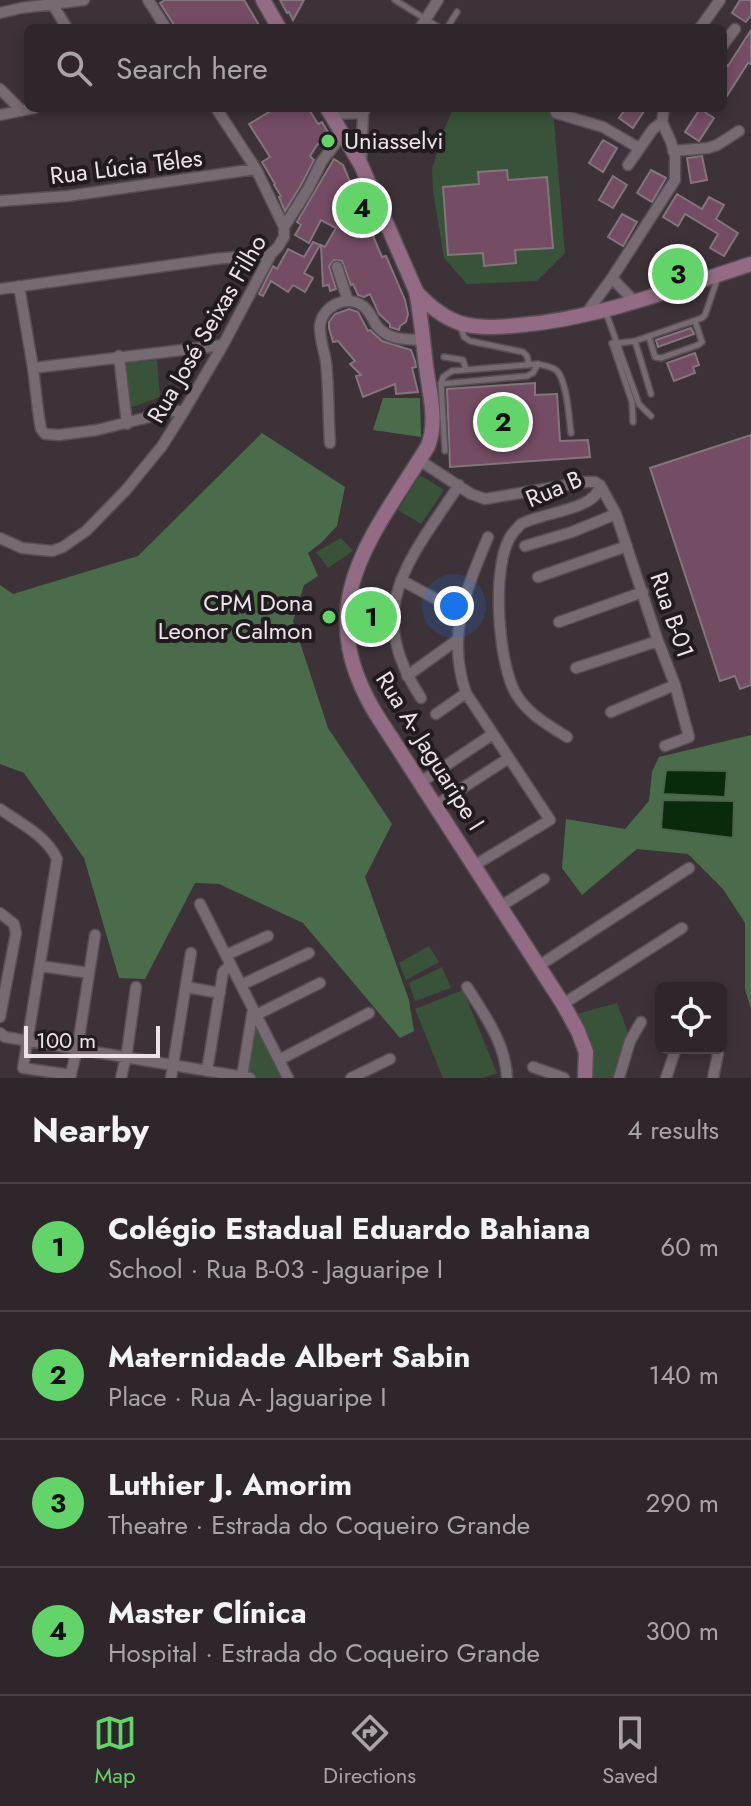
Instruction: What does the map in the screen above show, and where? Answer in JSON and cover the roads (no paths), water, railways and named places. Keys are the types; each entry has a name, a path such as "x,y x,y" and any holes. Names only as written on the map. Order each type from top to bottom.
{"main road":[{"path":"263,0 277,24"},
{"path":"330,112 361,165 416,291 435,310 460,323 502,327 585,315 751,264"},
{"name":"Rua A- Jaguaripe I","path":"416,291 432,428 428,446 362,553 352,582 347,622 350,649 360,684 376,714 540,965 578,1031 586,1052 585,1078"}],"street":[{"path":"0,13 84,0"},
{"path":"423,24 438,0"},
{"path":"703,24 720,0"},
{"path":"151,1 164,24"},
{"path":"53,5 65,24"},
{"path":"727,40 735,29"},
{"path":"0,89 22,111"},
{"path":"0,115 22,111"},
{"path":"219,112 256,169 284,227"},
{"path":"361,165 364,112"},
{"path":"556,112 603,127 639,148"},
{"path":"585,315 673,184 676,169 662,122 663,112"},
{"path":"628,165 653,129 662,122"},
{"path":"673,151 708,148 739,131"},
{"name":"Rua José Seixas Filho","path":"0,538 22,548 52,551 63,547 86,531 146,467 223,345 271,254 284,237 284,227 322,161 343,134"},
{"name":"Rua Lúcia Téles","path":"0,201 68,196 256,169"},
{"path":"0,289 271,254"},
{"path":"337,267 348,301"},
{"path":"612,278 630,302"},
{"path":"19,286 39,418 45,434 59,435 127,424 160,414 184,411"},
{"path":"330,443 326,360 320,331 320,322 328,309 348,301 364,306 385,334 393,338 423,340"},
{"path":"33,368 223,345"},
{"path":"119,356 127,424"},
{"name":"Rua B","path":"419,460 478,498 485,499 585,482 600,485 600,490 588,501 522,524 509,538 500,577 498,609 506,671 516,694 531,713 567,737"},
{"path":"421,698 407,676 397,649 394,630 396,594 409,563 459,485"},
{"name":"Rua B-01","path":"600,485 616,514 675,685 689,737 665,746"},
{"path":"525,546 616,514"},
{"path":"475,865 550,820 466,693 462,681 457,640 460,612 488,537"},
{"path":"538,577 627,546"},
{"path":"401,580 460,612"},
{"path":"559,622 643,592"},
{"path":"407,676 457,640"},
{"path":"576,668 658,641"},
{"path":"611,712 675,685"},
{"path":"436,714 466,693"},
{"path":"421,782 493,734"},
{"path":"436,805 509,758"},
{"path":"0,809 41,838 57,859 23,1068 71,1076 95,935"},
{"path":"540,965 689,868"},
{"path":"501,906 544,879"},
{"path":"200,904 288,1078"},
{"path":"0,913 14,924 16,933 2,992 0,1017"},
{"path":"563,1004 682,928"},
{"path":"207,1071 228,960 268,936"},
{"path":"171,1078 191,953"},
{"path":"241,985 309,953"},
{"path":"40,966 89,973"},
{"path":"255,1012 320,983"},
{"path":"121,1078 136,987"},
{"path":"186,987 220,993"},
{"path":"467,987 488,1018 507,1078"},
{"path":"0,1033 5,1037 76,1050 222,1076 246,1077 255,1012"},
{"path":"279,1060 369,1013"},
{"path":"619,1078 630,1041 641,1022"},
{"path":"666,1078 674,1054"},
{"path":"713,1078 718,1054"},
{"path":"351,1078 390,1059"},
{"path":"533,1067 564,1078"}],"lane":[{"path":"395,0 423,24"},
{"path":"450,24 457,12"},
{"path":"615,343 649,337 705,315 719,275"},
{"path":"605,309 632,402 633,422"},
{"path":"649,337 653,354 661,358 702,342 695,321"},
{"path":"460,323 464,337 470,341 523,352 529,365"},
{"path":"635,341 651,394"},
{"path":"615,343 639,404 651,416"},
{"path":"444,357 463,360 466,370"},
{"path":"441,384 527,376 538,364"},
{"path":"445,451 441,384 448,372 538,364 552,367 563,380 571,433"},
{"path":"480,369 482,381"}],"place":[{"name":"Uniasselvi","path":"328,141"},
{"name":"Master Clínica","path":"362,208"},
{"name":"Luthier J. Amorim","path":"678,274"},
{"name":"Maternidade Albert Sabin","path":"503,422"},
{"name":"CPM Dona Leonor Calmon","path":"329,617"},
{"name":"Colégio Estadual Eduardo Bahiana","path":"371,617"}]}
